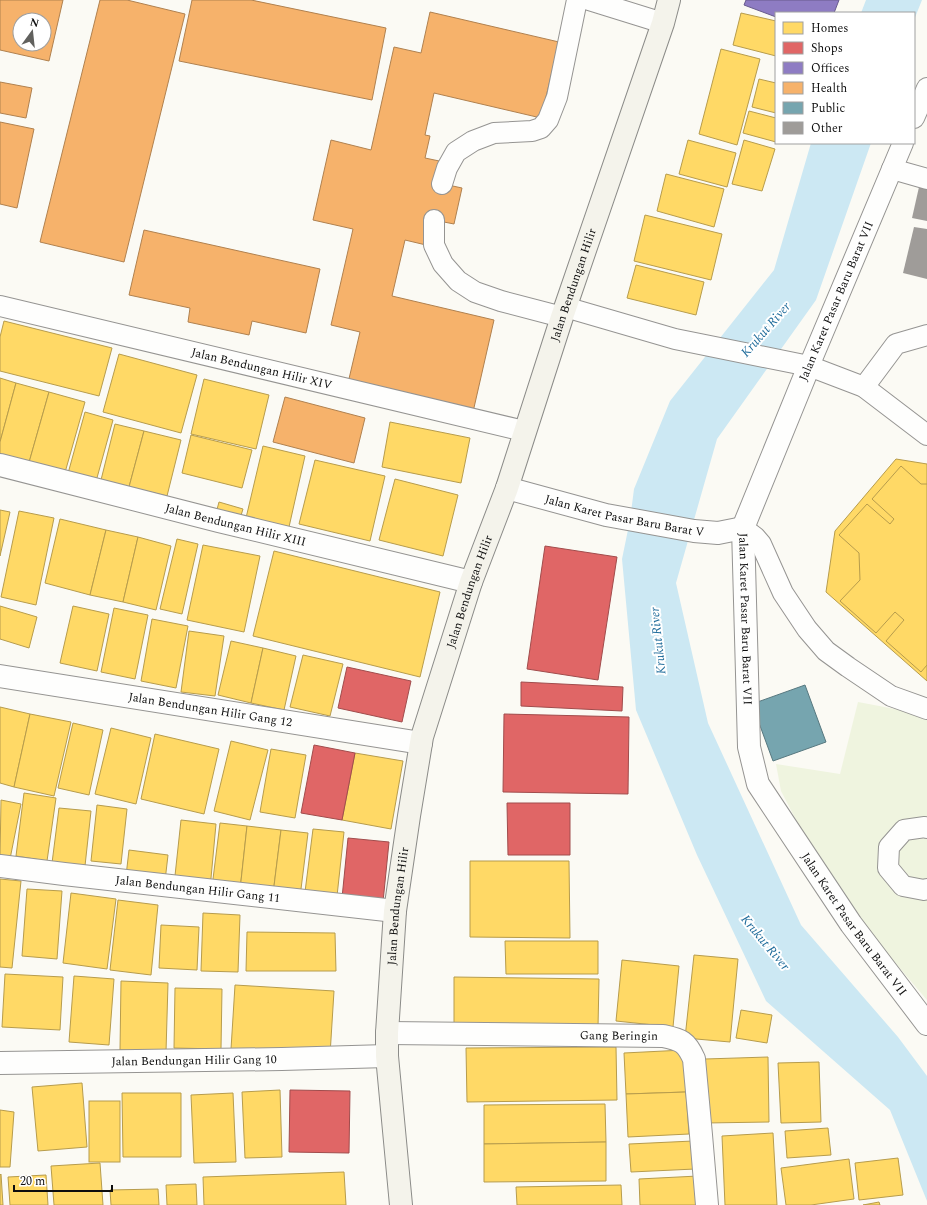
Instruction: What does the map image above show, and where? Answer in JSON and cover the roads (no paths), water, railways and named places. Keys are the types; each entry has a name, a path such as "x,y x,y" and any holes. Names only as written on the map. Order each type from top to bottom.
{"street":[{"name":"Jalan Bendungan Hilir","path":"401,1205 387,1056 387,1033 395,911 422,737 471,582 507,488 563,312 663,23 669,0"},
{"name":"Jalan Karet Pasar Baru Barat VII","path":"799,364 743,528 749,747 758,784 851,924 927,1024"},
{"name":"Jalan Bendungan Hilir XIII","path":"0,466 471,582"},
{"name":"Jalan Karet Pasar Baru Barat V","path":"507,488 606,515 694,531 718,533 743,528"},
{"name":"Jalan Bendungan Hilir Gang 12","path":"0,676 421,743"},
{"name":"Jalan Bendungan Hilir Gang 11","path":"0,866 395,911"},
{"name":"Gang Beringin","path":"387,1033 663,1036 676,1039 689,1048 694,1059 707,1205"},
{"name":"Jalan Bendungan Hilir Gang 10","path":"0,1063 387,1056"}],"lane":[{"path":"442,184 447,168 456,152 473,141 494,133 532,131 541,128 548,120 557,97 577,0"},
{"path":"589,0 663,23"},
{"path":"915,116 927,88"},
{"name":"Jalan Karet Pasar Baru Barat VII","path":"799,364 903,144"},
{"path":"892,169 927,179"},
{"path":"434,220 434,245 443,264 458,281 476,292 501,301 563,312 675,339 799,364 864,386 927,435"},
{"name":"Jalan Bendungan Hilir XIV","path":"0,306 524,431"},
{"path":"864,386 896,344 927,335"},
{"path":"743,528 755,536 761,544 783,593 807,629 826,651 848,668 891,696 927,709"},
{"path":"926,892 903,886 888,868 889,847 904,830 927,828"}],"water":[{"path":"866,0 922,0 915,18 915,12 861,12"},
{"name":"Krukut River","path":"811,144 871,144 816,300 717,439 676,583 708,723 801,925 898,1037 927,1076 927,1201 890,1110 766,1001 697,855 636,710 622,559 630,520 634,489 670,401 774,270"}]}
